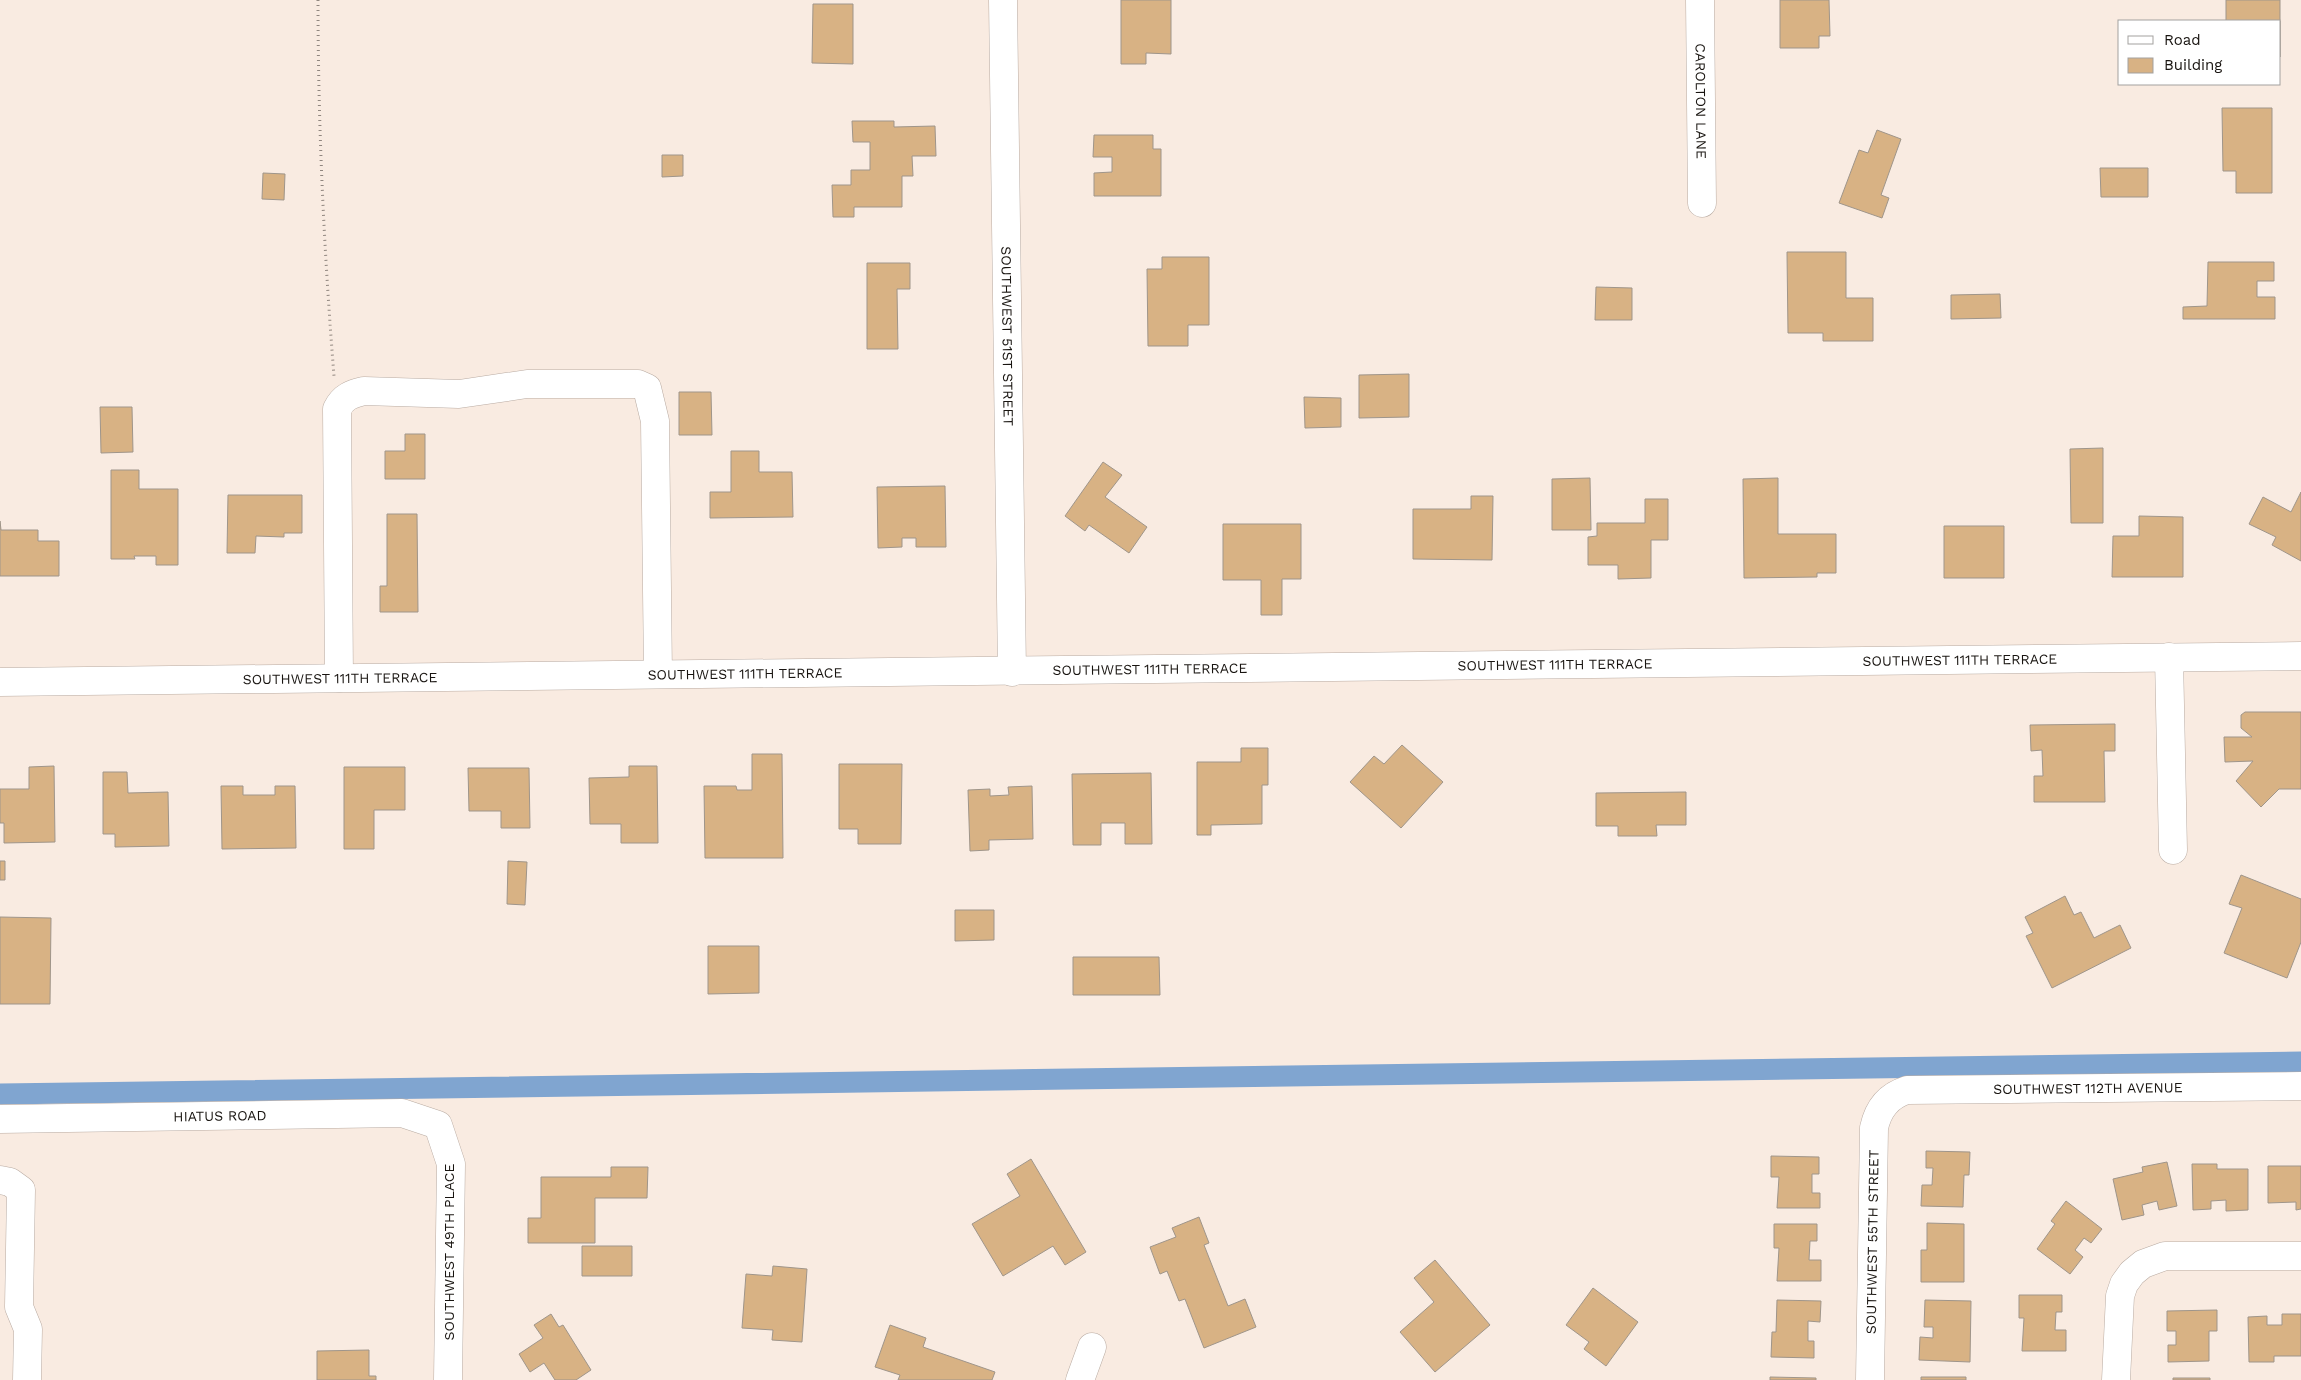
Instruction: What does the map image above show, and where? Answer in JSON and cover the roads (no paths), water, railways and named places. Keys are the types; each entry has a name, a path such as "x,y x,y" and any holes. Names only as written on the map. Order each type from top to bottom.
{"street":[{"name":"SOUTHWEST 51ST STREET","path":"1003,0 1012,672"},
{"name":"CAROLTON LANE","path":"1700,0 1702,203"},
{"path":"339,678 337,409 342,399 364,391 459,394 527,384 638,384 647,388 652,400 655,421 658,674"},
{"name":"SOUTHWEST 111TH TERRACE","path":"0,682 2301,656"},
{"path":"2169,658 2173,850"},
{"name":"SOUTHWEST 112TH AVENUE","path":"1882,1106 1897,1093 1907,1090 2301,1086"},
{"name":"SOUTHWEST 55TH STREET","path":"1870,1380 1874,1128 1882,1106"},
{"name":"HIATUS ROAD","path":"0,1119 402,1113 438,1125"},
{"name":"SOUTHWEST 49TH PLACE","path":"438,1125 451,1164 448,1380"},
{"path":"0,1180 10,1182 21,1190 19,1307 28,1329 26,1380"},
{"path":"2116,1380 2118,1307 2124,1284 2132,1273 2143,1264 2165,1256 2301,1256"},
{"path":"1080,1380 1092,1347"}],"waterway":[{"path":"0,1094 2301,1062"}]}
